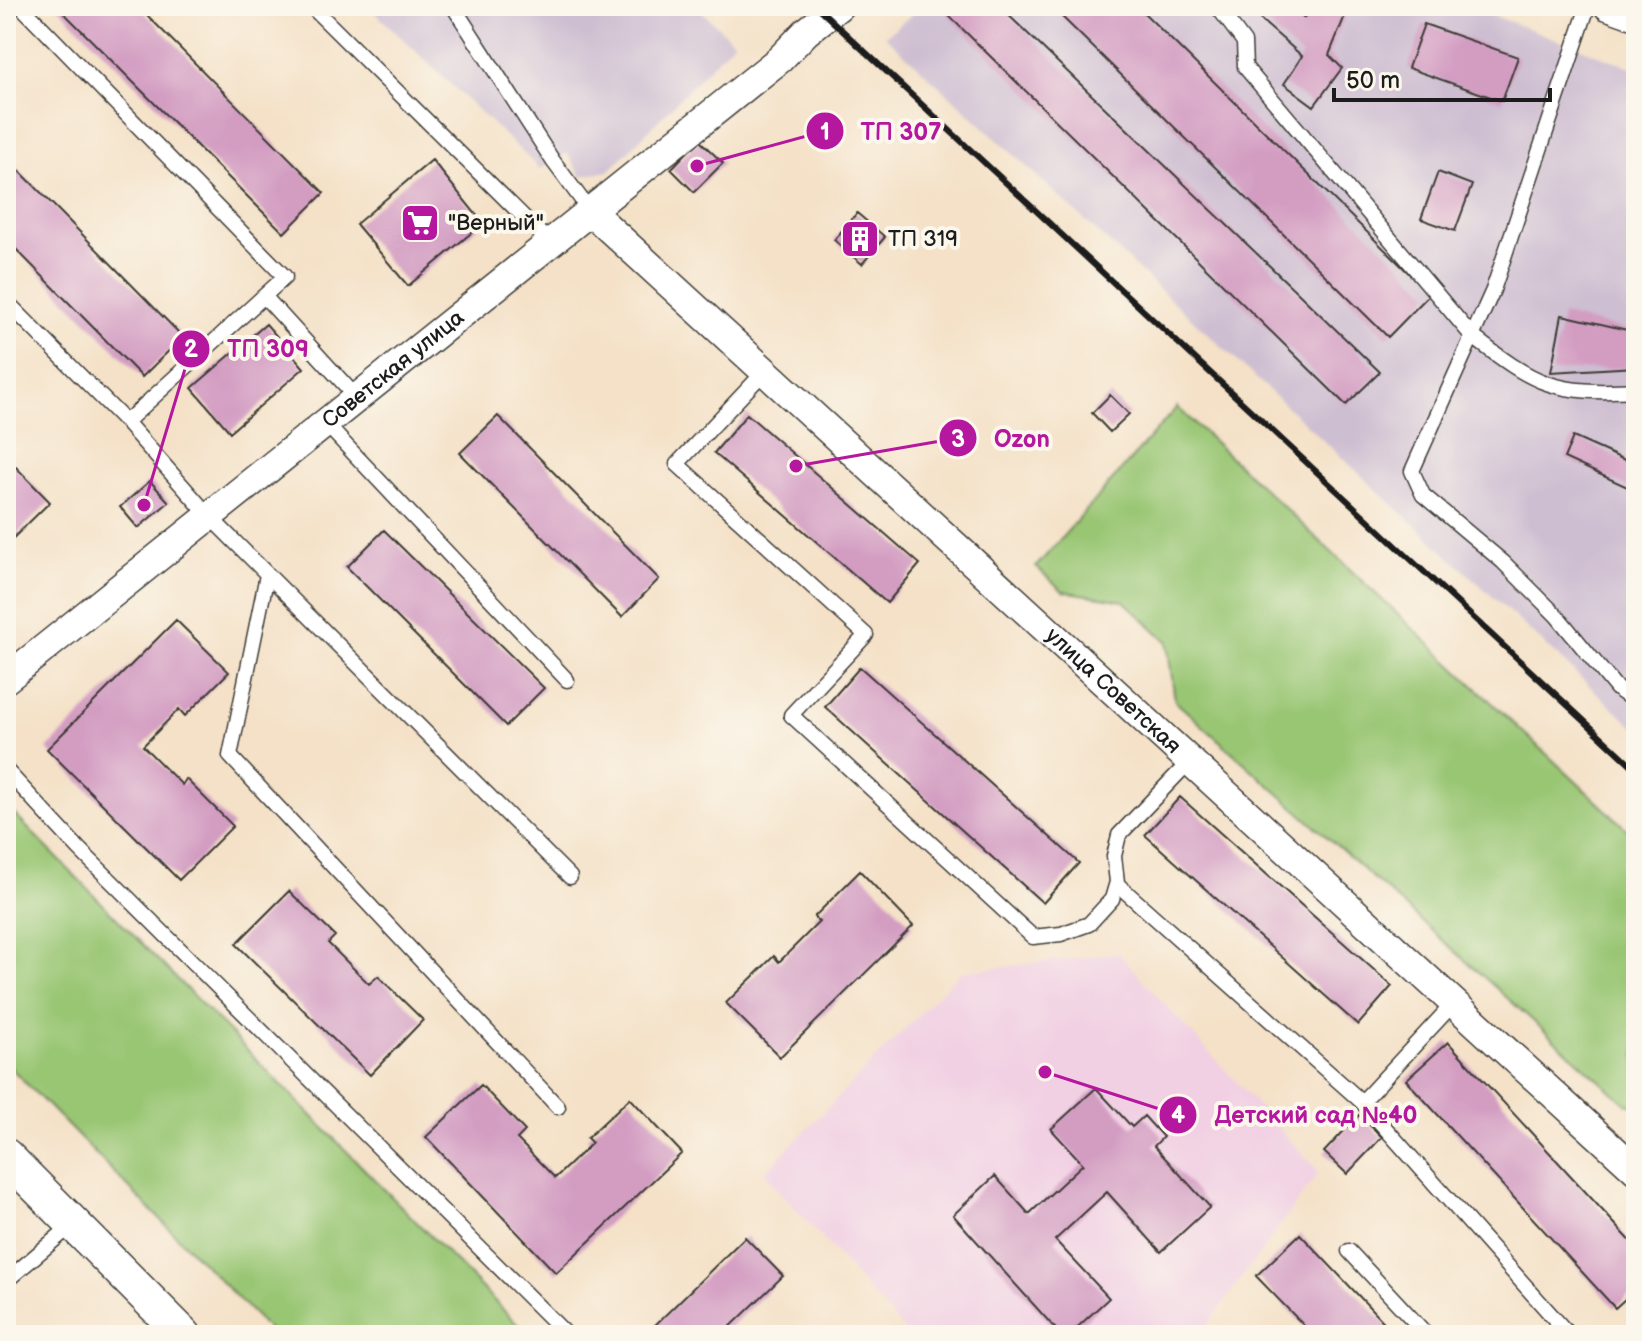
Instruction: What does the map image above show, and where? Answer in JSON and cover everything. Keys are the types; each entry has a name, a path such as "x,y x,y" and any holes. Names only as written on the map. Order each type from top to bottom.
{"street":[{"name":"Советская улица","path":"6,679 780,59 806,32 839,6"},
{"path":"1608,6 1636,16"},
{"name":"улица Советская","path":"590,211 1636,1170"},
{"path":"6,1156 184,1335"}],"lane":[{"path":"21,6 285,277 126,422"},
{"path":"311,6 550,243"},
{"path":"453,6 553,161 590,211"},
{"path":"1217,6 1244,42 1245,67 1472,336 1515,369 1550,386 1591,393 1636,390"},
{"path":"1588,6 1493,290 1412,471 1423,495 1503,562 1557,616 1617,689 1636,702"},
{"path":"264,296 357,398"},
{"path":"6,301 126,422 209,516 570,877"},
{"path":"764,372 677,464 866,635 791,715 1033,937 1061,934 1089,924 1112,899 1117,884 1114,856 1119,835 1189,762"},
{"path":"325,423 567,680"},
{"path":"267,575 230,756 558,1107"},
{"path":"6,770 79,849 567,1335"},
{"path":"1117,884 1362,1102 1569,1335"},
{"path":"1362,1102 1453,1004"},
{"path":"6,1281 73,1223"},
{"path":"1349,1251 1427,1335"}],"shaded area":[{"path":"368,6 696,6 734,42 609,171 581,176 567,153 540,169"},
{"path":"923,6 1468,6 1636,69 1636,729 885,36"},
{"path":"1118,953 1319,1172 1200,1335 908,1335 764,1173 960,972"}],"green space":[{"path":"1177,407 1636,838 1636,1106 1626,1104 1175,701 1167,641 1124,601 1063,591 1036,567"},
{"path":"6,806 528,1335 274,1335 6,1063"}],"building":[{"path":"57,6 138,6 324,193 284,233"},
{"path":"939,6 999,6 1380,372 1346,405"},
{"path":"1051,6 1137,6 1430,294 1388,337"},
{"path":"1245,6 1289,6 1304,18 1309,6 1349,6 1329,55 1342,68 1314,106 1284,84 1302,56"},
{"path":"1424,24 1518,57 1502,101 1408,68"},
{"path":"699,140 723,163 694,192 671,169"},
{"path":"6,157 183,337 142,377 6,239"},
{"name":"\"Верный\"","path":"432,160 483,223 408,286 356,224"},
{"path":"1438,172 1472,185 1455,231 1421,219"},
{"name":"ТП 319","path":"857,213 885,237 862,264 834,240"},
{"path":"1562,315 1636,332 1636,367 1551,372"},
{"path":"266,324 304,368 230,432 192,388"},
{"path":"1110,395 1129,414 1110,432 1092,413"},
{"path":"747,414 920,564 887,603 714,453"},
{"path":"498,416 659,579 622,617 460,453"},
{"path":"1573,437 1636,465 1636,491 1564,458"},
{"path":"6,457 50,502 6,545"},
{"path":"150,481 169,502 138,528 120,507"},
{"path":"384,530 544,688 506,726 347,567"},
{"path":"176,620 229,672 185,716 179,709 143,746 182,785 186,779 233,826 179,880 47,749"},
{"path":"860,667 1079,863 1043,903 825,707"},
{"path":"1180,797 1392,986 1358,1025 1145,835"},
{"path":"860,871 913,926 780,1057 726,1003 774,956 779,962 819,922 814,917"},
{"path":"289,891 335,936 328,943 369,984 378,976 423,1020 370,1075 236,944"},
{"path":"1448,1042 1636,1247 1636,1289 1615,1308 1406,1080"},
{"path":"481,1085 525,1131 517,1139 555,1178 592,1143 587,1138 630,1098 682,1153 556,1273 426,1137"},
{"path":"1096,1088 1132,1127 1144,1116 1163,1137 1154,1146 1210,1207 1161,1252 1107,1192 1055,1240 1109,1298 1069,1335 1061,1335 953,1215 995,1176 1029,1214 1083,1164 1051,1129"},
{"path":"1359,1115 1382,1137 1347,1174 1324,1152"},
{"path":"1300,1234 1396,1335 1313,1335 1256,1276"},
{"path":"745,1237 783,1276 722,1335 645,1335"}],"railway":[{"path":"816,6 1636,769"}],"place":[{"name":"ТП 307","path":"697,166"},
{"name":"\"Верный\"","path":"420,223"},
{"name":"ТП 319","path":"860,239"},
{"name":"Ozon","path":"796,466"},
{"name":"ТП 309","path":"144,505"},
{"name":"Детский сад №40","path":"1045,1072"}]}
